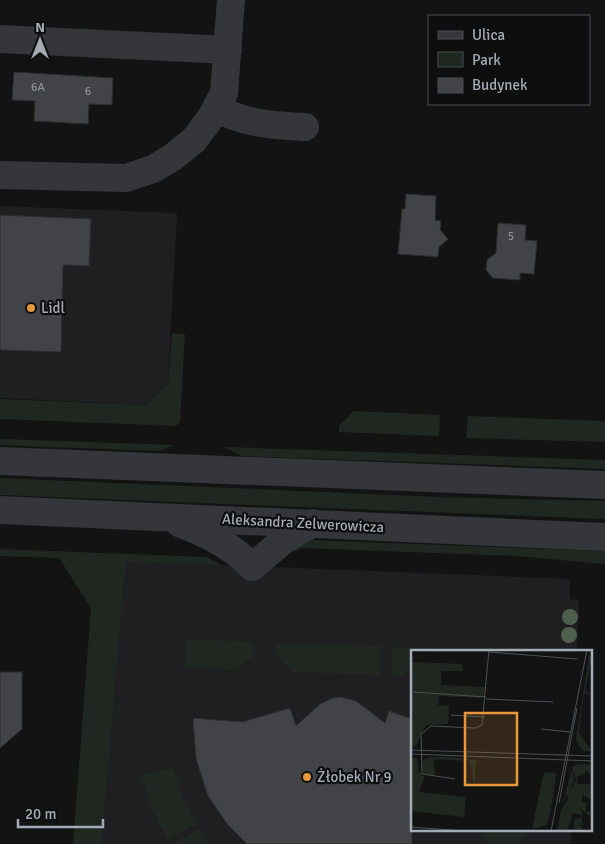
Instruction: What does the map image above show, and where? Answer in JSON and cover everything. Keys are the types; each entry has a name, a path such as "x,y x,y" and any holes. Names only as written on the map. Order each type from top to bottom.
{"street":[{"path":"0,175 126,178 153,169 173,157 194,140 220,100 228,50 231,0"},
{"path":"0,39 228,50"},
{"path":"220,100 234,118 256,123 305,128"},
{"path":"0,461 605,485"},
{"name":"Aleksandra Zelwerowicza","path":"0,510 605,537"},
{"path":"161,516 223,543 252,567 284,539 312,523"}],"shaded area":[{"name":"Lidl","path":"0,206 177,213 168,384 146,405 0,398"},
{"path":"126,561 570,579 570,599 579,600 577,650 411,650 411,832 571,832 571,844 102,844"}],"green space":[{"path":"172,333 185,334 180,422 176,426 0,419 0,399 146,405 168,384"},
{"path":"354,411 440,415 439,436 339,432 339,426"},
{"path":"468,416 605,421 605,442 466,438"},
{"path":"0,439 175,445 159,451 0,445"},
{"path":"224,447 605,460 605,469 242,456"},
{"path":"0,478 440,497 605,501 605,519 0,495"},
{"path":"310,540 605,551 605,564 515,556 302,548 296,551 288,550"},
{"path":"0,549 206,557 222,565 126,562 102,844 73,844 91,608 59,558 0,556"},
{"path":"185,639 254,642 254,655 236,670 185,668"},
{"path":"276,643 381,646 380,675 293,672 276,654"},
{"path":"392,647 474,650 411,650 411,660 405,676 392,676"},
{"path":"173,768 184,800 196,824 168,840 152,810 141,775"},
{"path":"199,829 210,844 175,844"},
{"path":"487,832 528,832 519,844 488,844 482,839"}],"building":[{"path":"14,72 113,78 112,105 89,104 88,124 34,121 35,101 12,100"},
{"path":"406,194 436,196 435,220 441,221 440,230 448,239 439,247 438,257 398,254 402,209 405,209"},
{"name":"Lidl","path":"0,215 91,219 89,266 63,265 61,352 0,350"},
{"path":"498,223 526,225 525,240 537,241 534,274 520,273 520,280 493,278 486,270 487,260 496,253"},
{"path":"0,672 22,672 22,729 0,748"},
{"name":"Żłobek Nr 9","path":"341,697 356,701 385,723 389,711 411,719 412,844 247,844 228,825 208,796 196,759 193,718 242,722 290,708 296,726 320,704 333,698"}],"place":[{"name":"Lidl","path":"31,308"},
{"name":"Żłobek Nr 9","path":"307,777"}]}
